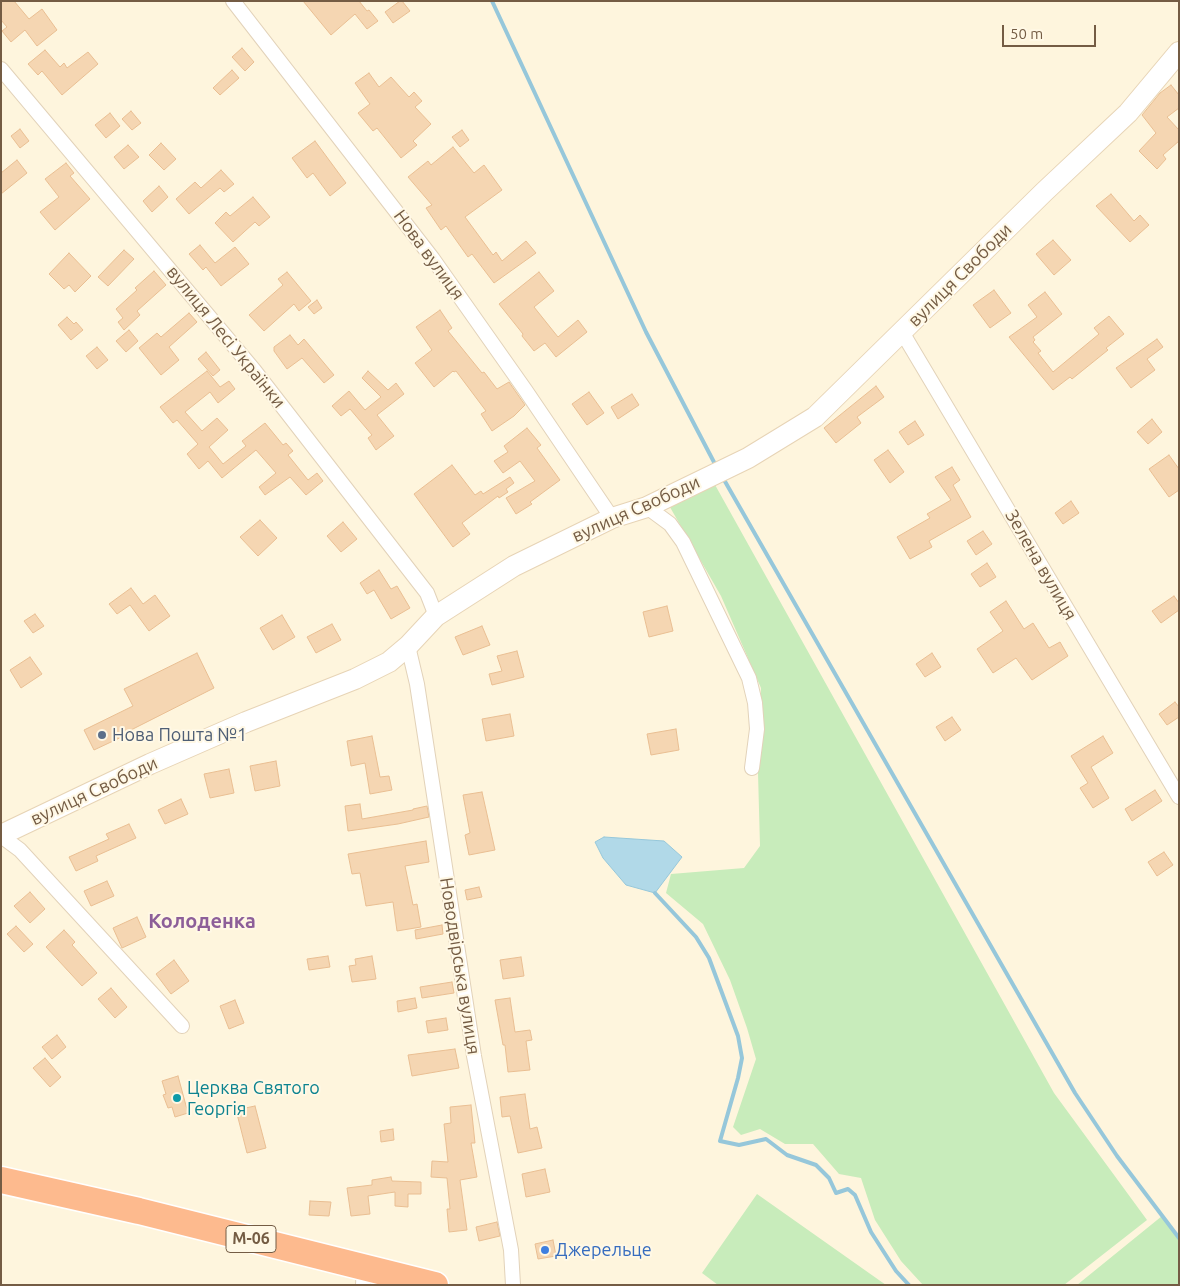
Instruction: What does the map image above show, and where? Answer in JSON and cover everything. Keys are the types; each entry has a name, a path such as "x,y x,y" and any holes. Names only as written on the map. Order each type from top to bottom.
{"highway":[{"name":"М-06","path":"1,1180 139,1211 363,1276 435,1285"}],"main road":[{"name":"вулиця Свободи","path":"1,836 150,764 246,722 355,679 388,662 408,646 436,616 514,566 612,518 647,506 748,458 815,417 1044,192 1128,113 1179,52"}],"street":[{"name":"Нова вулиця","path":"233,1 433,259 612,518"},
{"name":"вулиця Лесі Українки","path":"1,69 254,370 427,593 436,616"},
{"name":"Зелена вулиця","path":"902,332 1179,797"},
{"path":"647,506 670,524 684,542 749,678 755,704 757,729 752,768"},
{"name":"Новодвірська вулиця","path":"408,646 417,684 474,1056 510,1250 513,1285"},
{"path":"1,836 20,850 182,1026"}],"green space":[{"path":"714,483 1054,1093 1147,1220 1064,1285 923,1285 901,1261 875,1220 861,1178 839,1174 813,1144 785,1144 760,1129 741,1135 733,1127 756,1059 730,980 703,924 666,893 671,874 744,868 760,846 758,773 761,688 721,596 667,502"},
{"path":"757,1194 886,1285 718,1285 702,1273"},
{"path":"1162,1216 1179,1238 1179,1285 1077,1285"}],"water":[{"path":"604,837 664,841 682,857 655,893 626,885 603,858 595,842"}],"building":[{"path":"1,1 14,1 29,19 42,9 57,30 37,46 25,30 11,42 2,31 7,27 1,20"},
{"path":"303,1 359,1 378,21 367,29 355,14 331,35"},
{"path":"400,1 410,11 393,23 385,12"},
{"path":"242,48 254,62 245,71 232,57"},
{"path":"45,50 60,67 64,63 67,68 88,52 98,64 62,95 42,71 38,75 28,64"},
{"path":"232,70 239,78 220,95 213,88"},
{"path":"369,73 379,87 391,77 409,97 414,92 422,101 415,107 431,124 413,141 417,145 401,158 377,128 373,131 358,113 370,104 355,83"},
{"path":"1171,85 1179,95 1179,108 1167,117 1179,130 1179,141 1163,155 1166,159 1157,169 1139,151 1156,133 1142,115 1160,93"},
{"path":"131,111 141,123 132,130 122,119"},
{"path":"110,113 120,126 106,138 95,125"},
{"path":"20,129 29,141 20,148 11,136"},
{"path":"462,130 469,140 460,147 452,137"},
{"path":"315,141 346,183 330,196 313,173 307,178 292,158"},
{"path":"161,143 176,159 164,170 149,155"},
{"path":"128,145 139,157 124,169 114,157"},
{"path":"453,147 474,173 484,165 502,190 465,217 493,255 496,252 502,261 526,241 536,253 494,283 472,254 468,257 446,226 441,230 426,208 432,205 408,177 428,161 431,165"},
{"path":"17,160 27,173 1,194 1,173"},
{"path":"66,163 74,173 70,176 90,199 55,230 40,212 59,197 45,179"},
{"path":"221,170 234,184 224,192 220,188 189,214 176,199 195,182 201,188"},
{"path":"159,186 168,197 152,212 143,201"},
{"path":"1111,194 1134,221 1140,215 1149,225 1130,242 1096,206"},
{"path":"253,197 270,217 259,226 255,222 233,242 215,223 226,212 230,216"},
{"path":"1053,240 1071,260 1054,275 1036,254"},
{"path":"200,245 215,263 235,247 249,264 221,286 206,267 203,270 189,254"},
{"path":"124,250 134,259 108,286 98,277"},
{"path":"69,253 91,276 75,292 69,285 64,289 49,274"},
{"path":"154,271 166,285 137,311 140,315 124,330 118,322 123,318 116,309"},
{"path":"287,272 311,301 299,311 294,304 264,331 249,315 283,285 278,279"},
{"path":"539,272 554,291 534,307 558,337 578,320 587,332 556,357 545,343 534,351 499,304"},
{"path":"994,290 1011,313 990,328 973,305"},
{"path":"1045,292 1062,314 1033,337 1035,340 1033,342 1041,351 1038,353 1053,372 1099,334 1094,328 1109,316 1124,334 1106,348 1108,350 1072,379 1070,377 1053,390 1009,337 1037,317 1028,305"},
{"path":"317,300 322,308 314,314 308,307"},
{"path":"440,310 452,328 448,331 482,373 484,372 497,389 509,382 525,405 514,416 492,431 481,414 486,411 456,371 453,371 434,387 415,363 432,350 416,327"},
{"path":"189,313 197,322 169,347 179,360 161,375 139,348 157,333 161,337"},
{"path":"67,317 74,324 76,322 83,330 71,340 58,325"},
{"path":"129,330 138,341 126,352 116,341"},
{"path":"290,335 298,345 304,339 334,375 324,383 302,358 287,369 274,351 274,347"},
{"path":"1157,339 1163,347 1147,359 1155,370 1131,388 1116,368"},
{"path":"97,347 108,360 97,369 86,356"},
{"path":"206,352 220,370 213,376 198,359"},
{"path":"207,371 220,387 229,381 235,389 218,403 210,392 185,412 202,431 217,418 228,430 209,447 223,464 246,446 242,441 265,423 283,445 286,443 293,451 288,455 308,480 317,473 323,481 306,495 290,477 265,495 259,487 276,473 256,450 222,478 208,461 199,469 187,454 198,444 177,420 173,423 160,407"},
{"path":"368,371 388,390 396,383 404,394 377,415 394,436 376,450 368,438 372,435 350,409 341,416 332,406 349,391 365,410 381,397 362,378"},
{"path":"876,386 884,397 857,417 861,423 836,443 824,428"},
{"path":"589,392 604,413 587,425 572,404"},
{"path":"632,394 639,405 618,419 611,407"},
{"path":"1152,419 1162,432 1148,444 1137,432"},
{"path":"915,421 924,435 908,445 899,432"},
{"path":"527,428 541,445 537,448 560,480 530,502 532,504 516,514 506,498 535,481 520,461 503,473 494,461 508,452 504,446"},
{"path":"888,450 904,472 890,483 874,460"},
{"path":"1169,455 1179,469 1179,490 1169,497 1149,469"},
{"path":"452,465 475,495 481,491 483,494 510,477 514,483 506,489 508,492 499,498 498,496 462,523 470,534 453,547 414,494"},
{"path":"952,467 960,480 953,485 971,517 929,541 932,547 910,559 897,537 930,518 927,514 951,500 935,477"},
{"path":"1071,501 1079,513 1063,524 1055,513"},
{"path":"260,520 277,538 258,556 240,537"},
{"path":"343,522 357,539 341,552 327,536"},
{"path":"983,531 992,544 976,555 967,541"},
{"path":"987,563 996,577 980,587 971,574"},
{"path":"379,570 391,589 397,586 410,608 391,619 374,590 367,594 360,583"},
{"path":"131,588 143,604 155,595 170,616 149,631 130,605 117,614 109,604"},
{"path":"1174,596 1179,603 1179,610 1161,623 1152,611"},
{"path":"1006,601 1024,629 1033,623 1049,648 1060,642 1068,656 1032,680 1016,658 993,673 977,649 1003,631 990,612"},
{"path":"667,606 673,631 649,637 643,612"},
{"path":"35,614 44,626 33,633 24,621"},
{"path":"282,615 295,637 273,650 260,628"},
{"path":"332,624 341,640 316,653 307,637"},
{"path":"482,626 490,645 463,655 455,637"},
{"path":"517,651 524,677 492,685 489,674 502,671 497,656"},
{"path":"197,653 214,688 94,750 84,730 133,706 124,689"},
{"path":"932,653 941,667 925,677 916,664"},
{"path":"30,657 42,674 21,688 10,670"},
{"path":"1175,702 1179,707 1179,717 1167,725 1159,714"},
{"path":"510,714 514,736 486,741 482,719"},
{"path":"952,717 961,730 945,741 936,727"},
{"path":"676,729 679,750 651,755 647,734"},
{"path":"372,736 380,777 389,776 392,790 370,794 365,763 351,766 347,741"},
{"path":"1103,736 1113,753 1091,767 1109,798 1093,808 1080,788 1088,783 1071,756"},
{"path":"276,761 280,786 255,791 250,766"},
{"path":"229,769 234,793 210,798 204,774"},
{"path":"1155,790 1162,801 1132,821 1125,809"},
{"path":"482,792 495,850 469,855 465,835 470,833 463,795"},
{"path":"181,799 188,814 165,824 158,810"},
{"path":"360,804 362,819 427,806 429,817 398,824 348,831 345,806"},
{"path":"129,824 136,838 96,856 98,861 76,871 69,857 109,839 106,834"},
{"path":"426,841 429,862 405,866 413,905 417,904 421,927 397,931 393,902 366,906 360,873 352,874 348,854"},
{"path":"1164,852 1173,865 1157,876 1148,862"},
{"path":"107,881 114,896 91,906 84,891"},
{"path":"479,887 482,897 467,900 465,890"},
{"path":"30,892 45,909 30,923 14,906"},
{"path":"137,917 146,937 122,948 113,928"},
{"path":"442,925 443,934 416,939 415,930"},
{"path":"16,926 33,944 24,952 7,934"},
{"path":"64,930 75,942 72,945 97,973 82,986 46,947"},
{"path":"328,956 330,967 309,970 307,959"},
{"path":"372,956 376,979 352,982 349,966 356,965 355,959"},
{"path":"521,957 524,976 503,979 500,960"},
{"path":"174,960 189,981 171,994 156,974"},
{"path":"452,982 454,993 422,998 420,987"},
{"path":"111,988 127,1007 115,1018 98,999"},
{"path":"415,998 417,1008 398,1012 397,1001"},
{"path":"510,998 515,1032 530,1030 532,1040 526,1041 530,1070 508,1072 505,1045 503,1045 495,1000"},
{"path":"235,1000 244,1023 229,1029 220,1006"},
{"path":"446,1018 448,1030 428,1033 426,1021"},
{"path":"57,1035 66,1047 52,1059 42,1047"},
{"path":"455,1049 459,1068 412,1076 408,1055"},
{"path":"45,1058 61,1077 50,1087 33,1068"},
{"name":"Церква Святого Георгія","path":"178,1076 188,1113 175,1117 172,1107 168,1108 163,1095 166,1094 162,1081"},
{"path":"525,1094 530,1129 537,1127 542,1148 518,1153 510,1116 502,1117 500,1097"},
{"path":"471,1105 475,1143 471,1143 477,1177 460,1180 467,1230 449,1232 447,1209 450,1209 447,1178 431,1177 432,1161 448,1162 444,1124 451,1123 450,1107"},
{"path":"255,1106 266,1148 247,1153 236,1110"},
{"path":"393,1129 394,1140 381,1142 380,1131"},
{"path":"545,1169 550,1192 526,1197 522,1174"},
{"path":"391,1177 392,1181 421,1182 421,1194 408,1194 408,1207 395,1206 395,1192 368,1196 370,1214 351,1216 347,1188 372,1185 372,1180"},
{"path":"310,1201 331,1202 329,1216 309,1215"},
{"path":"497,1222 500,1236 479,1241 476,1227"},
{"name":"Джерельце","path":"553,1240 556,1256 538,1259 535,1244"}],"waterway":[{"path":"492,1 646,332 716,466"},
{"path":"723,478 1075,1093 1117,1156 1179,1238"},
{"path":"655,893 696,937 709,958 738,1036 742,1058 720,1141 739,1145 766,1139 787,1155 816,1165 829,1178 836,1193 848,1189 855,1195 871,1232 896,1271 909,1285"}],"place":[{"name":"Нова Пошта №1","path":"102,735"},
{"name":"Церква Святого Георгія","path":"177,1098"},
{"name":"Джерельце","path":"545,1250"}],"district":[{"name":"Колоденка","path":"202,921"}]}
